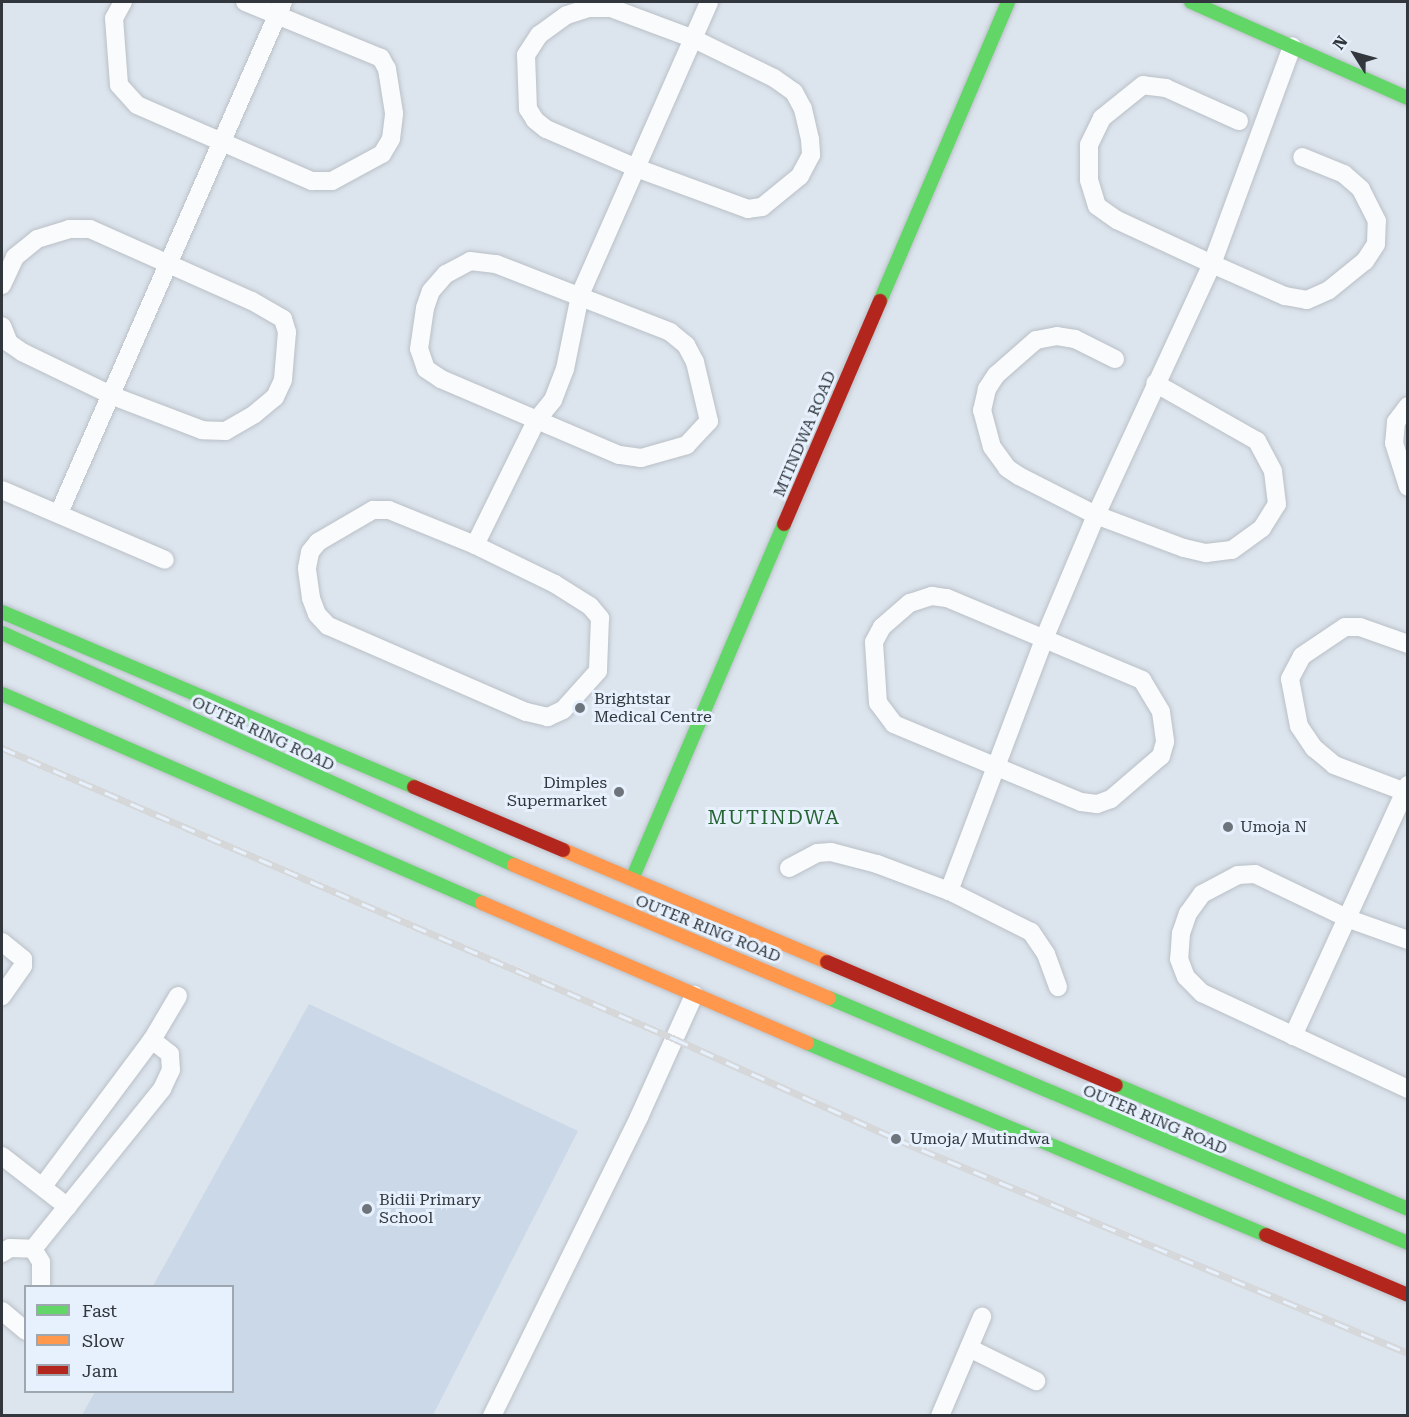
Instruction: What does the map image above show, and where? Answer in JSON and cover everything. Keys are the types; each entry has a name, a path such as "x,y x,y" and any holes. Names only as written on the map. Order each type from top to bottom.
{"main road":[{"name":"MTINDWA ROAD","path":"632,879 1008,2"},
{"path":"1191,2 1407,98"},
{"path":"2,612 1407,1209"},
{"name":"OUTER RING ROAD","path":"2,633 526,870 1407,1243"},
{"path":"2,694 694,995 1407,1295"}],"street":[{"path":"123,2 114,18 119,85 127,98 312,181 332,181 382,154 391,139 394,113 387,69 381,58 280,9 245,2"},
{"path":"475,545 536,422 553,400 565,369 580,295 639,169 709,2"},
{"path":"589,8 611,8 694,39 774,78 794,92 803,108 811,155 800,176 762,207 748,209 639,169 546,129 535,120 528,109 526,55 539,35 567,15 589,8"},
{"path":"59,513 113,396 167,264 280,9"},
{"path":"949,891 993,767 1096,515 1155,383 1212,264 1292,46"},
{"path":"1239,120 1166,88 1143,85 1102,118 1089,145 1089,180 1097,206 1117,220 1212,264 1285,296 1307,300 1329,290 1365,261 1376,244 1377,221 1361,189 1344,174 1302,157"},
{"path":"2,285 15,256 37,239 69,229 90,229 252,301 283,319 287,332 283,380 276,397 226,431 202,430 113,396 22,352 9,343 2,326"},
{"path":"470,261 496,264 670,332 686,345 706,397 709,421 687,445 641,458 619,455 536,422 426,369 418,350 425,308 431,291 446,274 470,261"},
{"path":"1115,359 1075,339 1057,336 1036,340 996,375 982,410 992,447 1007,468 1096,515 1206,553 1232,550 1262,528 1277,504 1274,471 1257,441 1155,383"},
{"path":"1407,406 1396,422 1394,443 1407,487"},
{"path":"2,490 165,560"},
{"path":"373,510 389,510 475,545 555,584 590,606 600,618 598,671 563,710 548,717 526,712 328,626 317,614 307,568 310,552 318,542 357,516 373,510"},
{"path":"932,596 947,598 1142,680 1161,712 1165,742 1161,756 1111,799 1097,804 1081,802 993,767 894,724 884,714 878,703 873,642 882,627 910,603 932,596"},
{"path":"1293,1036 1407,790 1334,765 1314,748 1299,726 1291,698 1290,679 1302,656 1346,627 1360,627 1407,644"},
{"path":"789,868 817,853 831,852 877,864 949,891 1031,932 1047,954 1058,987"},
{"path":"1407,940 1349,919 1255,874 1238,874 1219,882 1202,894 1188,913 1181,933 1179,959 1186,976 1202,993 1407,1089"},
{"path":"2,942 24,959 23,966 2,996"},
{"path":"492,1416 639,1117 694,995"},
{"path":"43,1186 152,1040 178,996"},
{"path":"33,1249 162,1089 171,1070 170,1054 152,1040"},
{"path":"2,1156 68,1207"},
{"path":"2,1253 10,1248 33,1249"},
{"path":"33,1249 41,1262 41,1285"},
{"path":"940,1416 982,1317"},
{"path":"969,1348 1036,1381"}],"shaded area":[{"name":"Bidii Primary School","path":"309,1004 578,1131 433,1415 82,1415 94,1393 234,1393 234,1285 154,1285"}],"railway":[{"path":"2,748 675,1039 896,1139 1408,1353"}],"traffic: fast":[{"path":"880,301 1008,2"},
{"path":"1191,2 1408,98"},
{"path":"632,879 784,524"},
{"path":"2,612 414,787"},
{"path":"2,633 514,865"},
{"path":"2,694 482,903"},
{"path":"829,998 1408,1243"},
{"path":"807,1043 1266,1235"},
{"path":"1116,1085 1408,1209"}],"traffic: slow":[{"path":"563,850 827,962"},
{"path":"514,865 829,998"},
{"path":"482,903 807,1043"}],"traffic: jam":[{"path":"784,524 880,301"},
{"path":"414,787 563,850"},
{"path":"827,962 1116,1085"},
{"path":"1266,1235 1408,1295"}],"place":[{"name":"Brightstar Medical Centre","path":"580,708"},
{"name":"Dimples Supermarket","path":"619,792"},
{"name":"Umoja N","path":"1228,827"},
{"name":"Umoja/ Mutindwa","path":"896,1139"},
{"name":"Bidii Primary School","path":"367,1209"}],"district":[{"name":"MUTINDWA","path":"774,817"}]}
